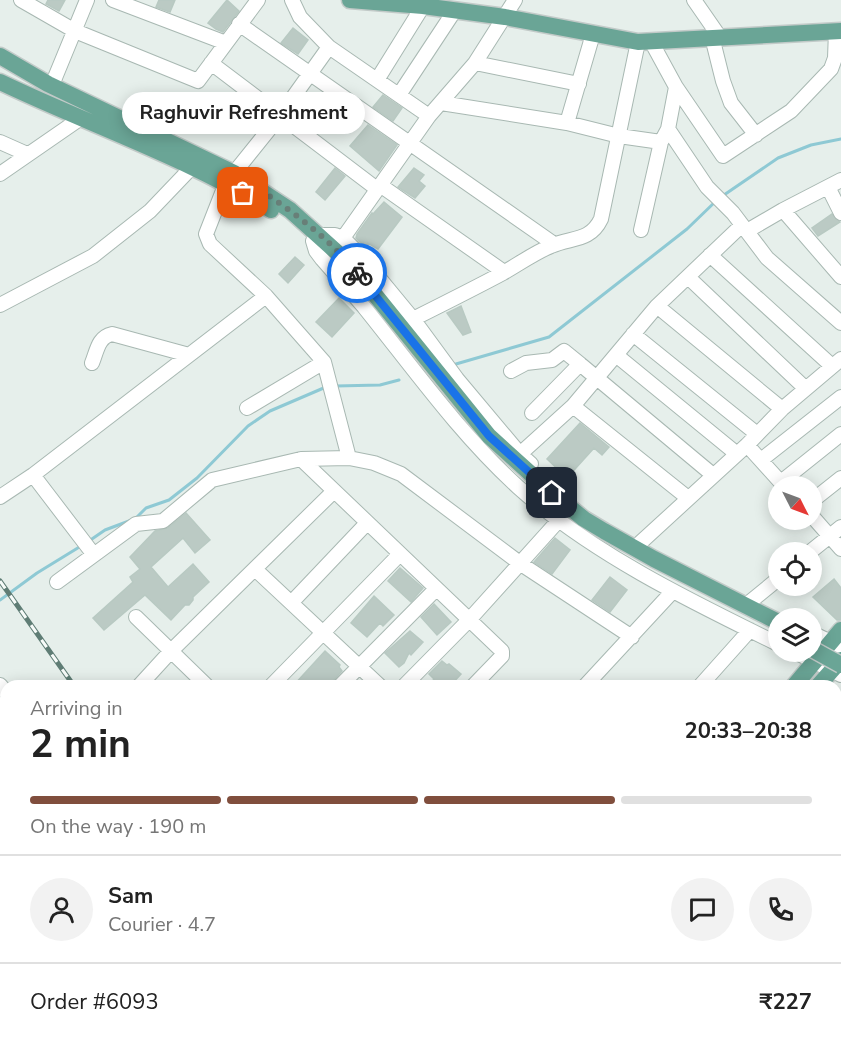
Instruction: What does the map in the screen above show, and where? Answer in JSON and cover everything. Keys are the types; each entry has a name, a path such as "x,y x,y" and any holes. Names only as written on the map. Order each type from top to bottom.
{"main road":[{"path":"350,0 429,4 645,42 716,36 838,31"},
{"path":"0,56 81,118 193,166 230,178"},
{"path":"5,75 45,89 230,178 284,218 316,238 347,268 489,436 552,493 584,519 614,537 768,617"},
{"path":"347,268 460,416 528,486 576,524 600,539 768,627"},
{"path":"822,641 838,643"},
{"path":"822,651 838,643"},
{"path":"822,660 839,668 825,680"},
{"path":"798,680 809,662"}],"street":[{"path":"21,0 75,31 198,81 258,0"},
{"path":"45,89 75,31 87,0"},
{"path":"113,0 226,43"},
{"path":"292,0 300,17 329,47 429,116"},
{"path":"343,238 429,116 475,63 515,0"},
{"path":"694,0 716,36 723,81 731,103 756,135"},
{"path":"377,80 429,4"},
{"path":"399,95 455,10"},
{"path":"240,24 554,244"},
{"path":"645,42 723,156 791,111 831,69 835,58 838,31"},
{"path":"567,123 592,34"},
{"path":"412,320 554,244 588,235 596,229 601,219 619,136 645,42"},
{"path":"329,47 279,117 230,178 206,234 210,244 266,296 325,364 349,458"},
{"path":"211,63 279,117 504,272"},
{"path":"475,63 579,84"},
{"path":"641,230 661,142 668,129 676,87"},
{"path":"441,103 567,123 619,136 661,142"},
{"path":"0,174 81,118"},
{"path":"668,129 707,186 734,213 767,258 841,323"},
{"path":"0,142 27,154"},
{"path":"0,305 93,256 150,211 193,166"},
{"path":"520,454 573,406 657,306 710,255 745,228 841,180"},
{"path":"828,186 841,213"},
{"path":"783,210 841,277"},
{"path":"768,611 640,543 588,512 563,493 520,454 457,379 361,256 343,238 334,235 316,238 316,251 363,307 434,399 483,454 519,488 583,539 674,591 768,639"},
{"path":"640,543 742,450 782,409 836,363 710,255"},
{"path":"688,277 805,388"},
{"path":"0,497 33,475 266,296"},
{"path":"657,306 782,409"},
{"path":"92,363 100,341 106,335 112,334 189,355"},
{"path":"633,334 757,434"},
{"path":"511,371 526,363 552,360 564,351 713,475"},
{"path":"616,355 742,450 761,460 775,476"},
{"path":"247,408 325,364"},
{"path":"532,414 580,364"},
{"path":"761,460 841,397"},
{"path":"573,406 688,498"},
{"path":"791,476 841,434"},
{"path":"57,582 136,524 161,523 212,480 301,459 349,458 401,474 521,564 632,637"},
{"path":"301,459 503,653 478,680"},
{"path":"33,475 93,554"},
{"path":"822,493 841,478"},
{"path":"145,680 171,651 334,491"},
{"path":"410,680 469,620 559,520"},
{"path":"292,602 367,523"},
{"path":"822,542 841,527"},
{"path":"822,528 841,549"},
{"path":"277,680 400,554"},
{"path":"256,570 374,680"},
{"path":"750,602 768,587"},
{"path":"346,680 436,589"},
{"path":"591,680 674,591"},
{"path":"136,617 201,680"},
{"path":"705,680 750,630"},
{"path":"822,637 838,643"}],"building":[{"path":"48,0 65,0 59,11 46,4"},
{"path":"159,0 175,0 170,12 156,7"},
{"path":"227,0 239,11 223,32 208,23"},
{"path":"293,28 308,40 298,54 281,43"},
{"path":"383,95 402,108 393,121 373,107"},
{"path":"368,125 397,145 379,171 350,146"},
{"path":"335,168 345,176 325,200 316,192"},
{"path":"414,168 424,175 419,181 425,186 415,198 398,187"},
{"path":"384,202 402,217 378,249 368,243 365,247 356,238 357,234 372,213"},
{"path":"832,214 840,222 818,236 812,228"},
{"path":"295,257 304,265 288,283 279,274"},
{"path":"339,298 354,313 332,337 316,322"},
{"path":"461,306 471,332 463,335 447,313"},
{"path":"580,423 609,447 602,455 594,448 567,478 547,459"},
{"path":"186,513 210,540 195,553 183,538 151,567 168,587 193,564 209,582 193,597 189,605 185,605 171,620 145,595 104,630 93,618 133,582 130,577 140,569 130,557 155,531 168,528"},
{"path":"555,538 570,550 552,574 534,562"},
{"path":"400,568 423,588 411,602 388,581"},
{"path":"610,577 627,590 610,612 592,600"},
{"path":"834,579 841,588 841,620 837,620 813,597 822,596 822,589"},
{"path":"374,596 394,615 383,626 380,623 367,637 351,623"},
{"path":"434,604 451,622 437,635 421,617"},
{"path":"410,631 423,642 411,655 409,653 399,667 385,653"},
{"path":"325,651 340,665 342,671 334,680 298,680"},
{"path":"442,661 461,674 456,680 433,680 429,674"}],"waterway":[{"path":"721,197 778,158 811,145 841,139"},
{"path":"456,364 549,337 687,229 716,201"},
{"path":"336,386 380,385 399,380"},
{"path":"135,519 146,508 169,500 197,478 248,426 270,411 326,387"},
{"path":"89,541 105,530 129,521"},
{"path":"0,600 37,573 81,546"}],"railway":[{"path":"0,581 70,680"}],"way so far":[{"path":"243,193 226,183 234,173 290,210 357,273"}],"place":[{"name":"Raghuvir Refreshment","path":"243,193"}],"route":[{"path":"357,273 489,436 552,493"}]}
